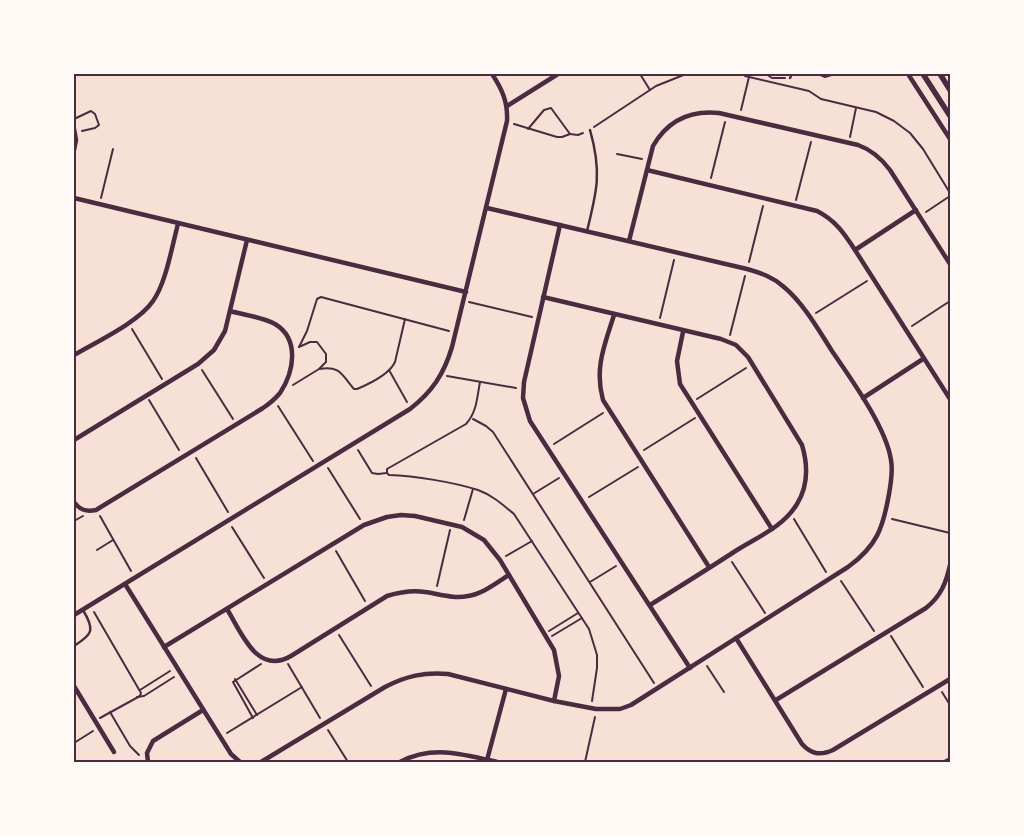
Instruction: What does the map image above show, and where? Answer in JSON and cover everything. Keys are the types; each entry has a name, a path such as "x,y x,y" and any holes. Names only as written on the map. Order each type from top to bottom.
{"street":[{"path":"74,616 410,409 433,388 448,362 487,208 506,121 507,106 501,88 492,74"},
{"path":"507,106 558,74"},
{"path":"908,74 950,139"},
{"path":"923,74 950,116"},
{"path":"940,74 950,90"},
{"path":"628,241 653,146 660,134 680,118 706,111 727,114 868,149 884,162 950,264"},
{"path":"74,150 75,131"},
{"path":"647,170 817,211 834,222 855,250 950,399"},
{"path":"74,198 466,292"},
{"path":"261,762 399,679 415,674 448,674 554,701 594,709 620,709 631,706 861,558 872,546 880,532 885,518 892,477 889,447 863,398 810,317 793,295 773,279 747,269 487,208"},
{"path":"855,250 916,210"},
{"path":"74,356 144,312 154,300 163,280 178,224"},
{"path":"560,225 523,389 527,413 690,668"},
{"path":"74,440 207,358 220,341 229,321 246,240"},
{"path":"543,297 728,342 743,350 797,434 806,457 807,469 803,493 791,513 772,529 650,605"},
{"path":"74,502 86,511 96,510 183,458 274,400 290,372 292,350 286,336 276,325 266,320 230,311"},
{"path":"614,314 600,361 599,374 602,393 609,410 709,568"},
{"path":"683,332 677,361 680,384 772,529"},
{"path":"863,398 924,359"},
{"path":"164,647 364,526 387,517 415,516 462,527 484,540 493,549 554,650 558,663 558,688 554,701"},
{"path":"776,700 934,602 944,587 950,565"},
{"path":"226,609 254,652 267,661 273,662 286,660 387,596 399,592 412,591 457,597 469,596 482,592 509,575"},
{"path":"125,584 230,754 240,762"},
{"path":"736,638 802,744 813,753 820,754 833,750 950,679"},
{"path":"74,686 114,752"},
{"path":"487,760 506,689"},
{"path":"147,761 149,747 154,741 203,710"},
{"path":"400,762 413,756 440,751 497,762"},
{"path":"946,762 950,760"}],"lane":[{"path":"790,78 792,74"},
{"path":"587,231 597,190 598,174 590,130"},
{"path":"74,646 87,638 90,633 90,622 83,610"}],"path":[{"path":"640,74 650,90"},
{"path":"506,121 562,138 570,134 578,135 590,130 650,90 686,74"},
{"path":"766,74 776,79 790,78"},
{"path":"818,74 825,77 835,74"},
{"path":"745,76 809,91 821,99 876,112 910,133 923,149 950,194 920,216"},
{"path":"739,117 749,77"},
{"path":"528,128 544,110 551,108 570,134"},
{"path":"848,143 856,108"},
{"path":"74,119 91,111 99,122 97,127 75,131"},
{"path":"710,185 727,114"},
{"path":"794,205 813,135"},
{"path":"99,204 113,149"},
{"path":"617,154 649,161"},
{"path":"659,326 675,252"},
{"path":"810,317 872,277"},
{"path":"300,347 319,298 456,332"},
{"path":"464,301 539,318"},
{"path":"906,330 950,301"},
{"path":"319,369 338,370 343,373 354,389 389,370 395,362 405,319"},
{"path":"128,323 166,385"},
{"path":"280,392 319,369 324,365 327,358 320,344 314,341 292,350"},
{"path":"198,364 237,424"},
{"path":"691,403 753,364"},
{"path":"389,370 410,409"},
{"path":"442,375 523,389"},
{"path":"386,473 388,470 466,424 472,418 475,410 480,382"},
{"path":"147,396 183,458"},
{"path":"274,400 317,467"},
{"path":"548,448 609,410"},
{"path":"637,454 699,415"},
{"path":"472,418 492,432 658,689"},
{"path":"354,443 372,473 412,477 473,489 498,500 514,514 592,635 597,654 597,668 594,709 584,762"},
{"path":"192,452 268,584"},
{"path":"324,462 364,526"},
{"path":"582,501 643,463"},
{"path":"532,495 565,474"},
{"path":"462,527 473,489"},
{"path":"96,510 134,578"},
{"path":"791,513 830,579"},
{"path":"885,518 950,533"},
{"path":"436,594 451,524"},
{"path":"97,550 113,540"},
{"path":"500,560 532,541"},
{"path":"332,545 368,608"},
{"path":"728,556 768,618"},
{"path":"589,583 622,562"},
{"path":"836,575 878,638"},
{"path":"90,605 140,690 141,693 138,697"},
{"path":"545,634 578,612"},
{"path":"548,639 582,618"},
{"path":"335,629 375,693"},
{"path":"888,631 927,694"},
{"path":"286,660 348,762"},
{"path":"703,660 724,692"},
{"path":"253,718 233,684 235,679 267,661"},
{"path":"140,690 176,667"},
{"path":"95,721 138,697 144,696 180,673"},
{"path":"235,679 257,715"},
{"path":"939,686 950,705"},
{"path":"220,738 302,687"},
{"path":"110,712 130,746 147,761"},
{"path":"74,743 99,727"}]}
